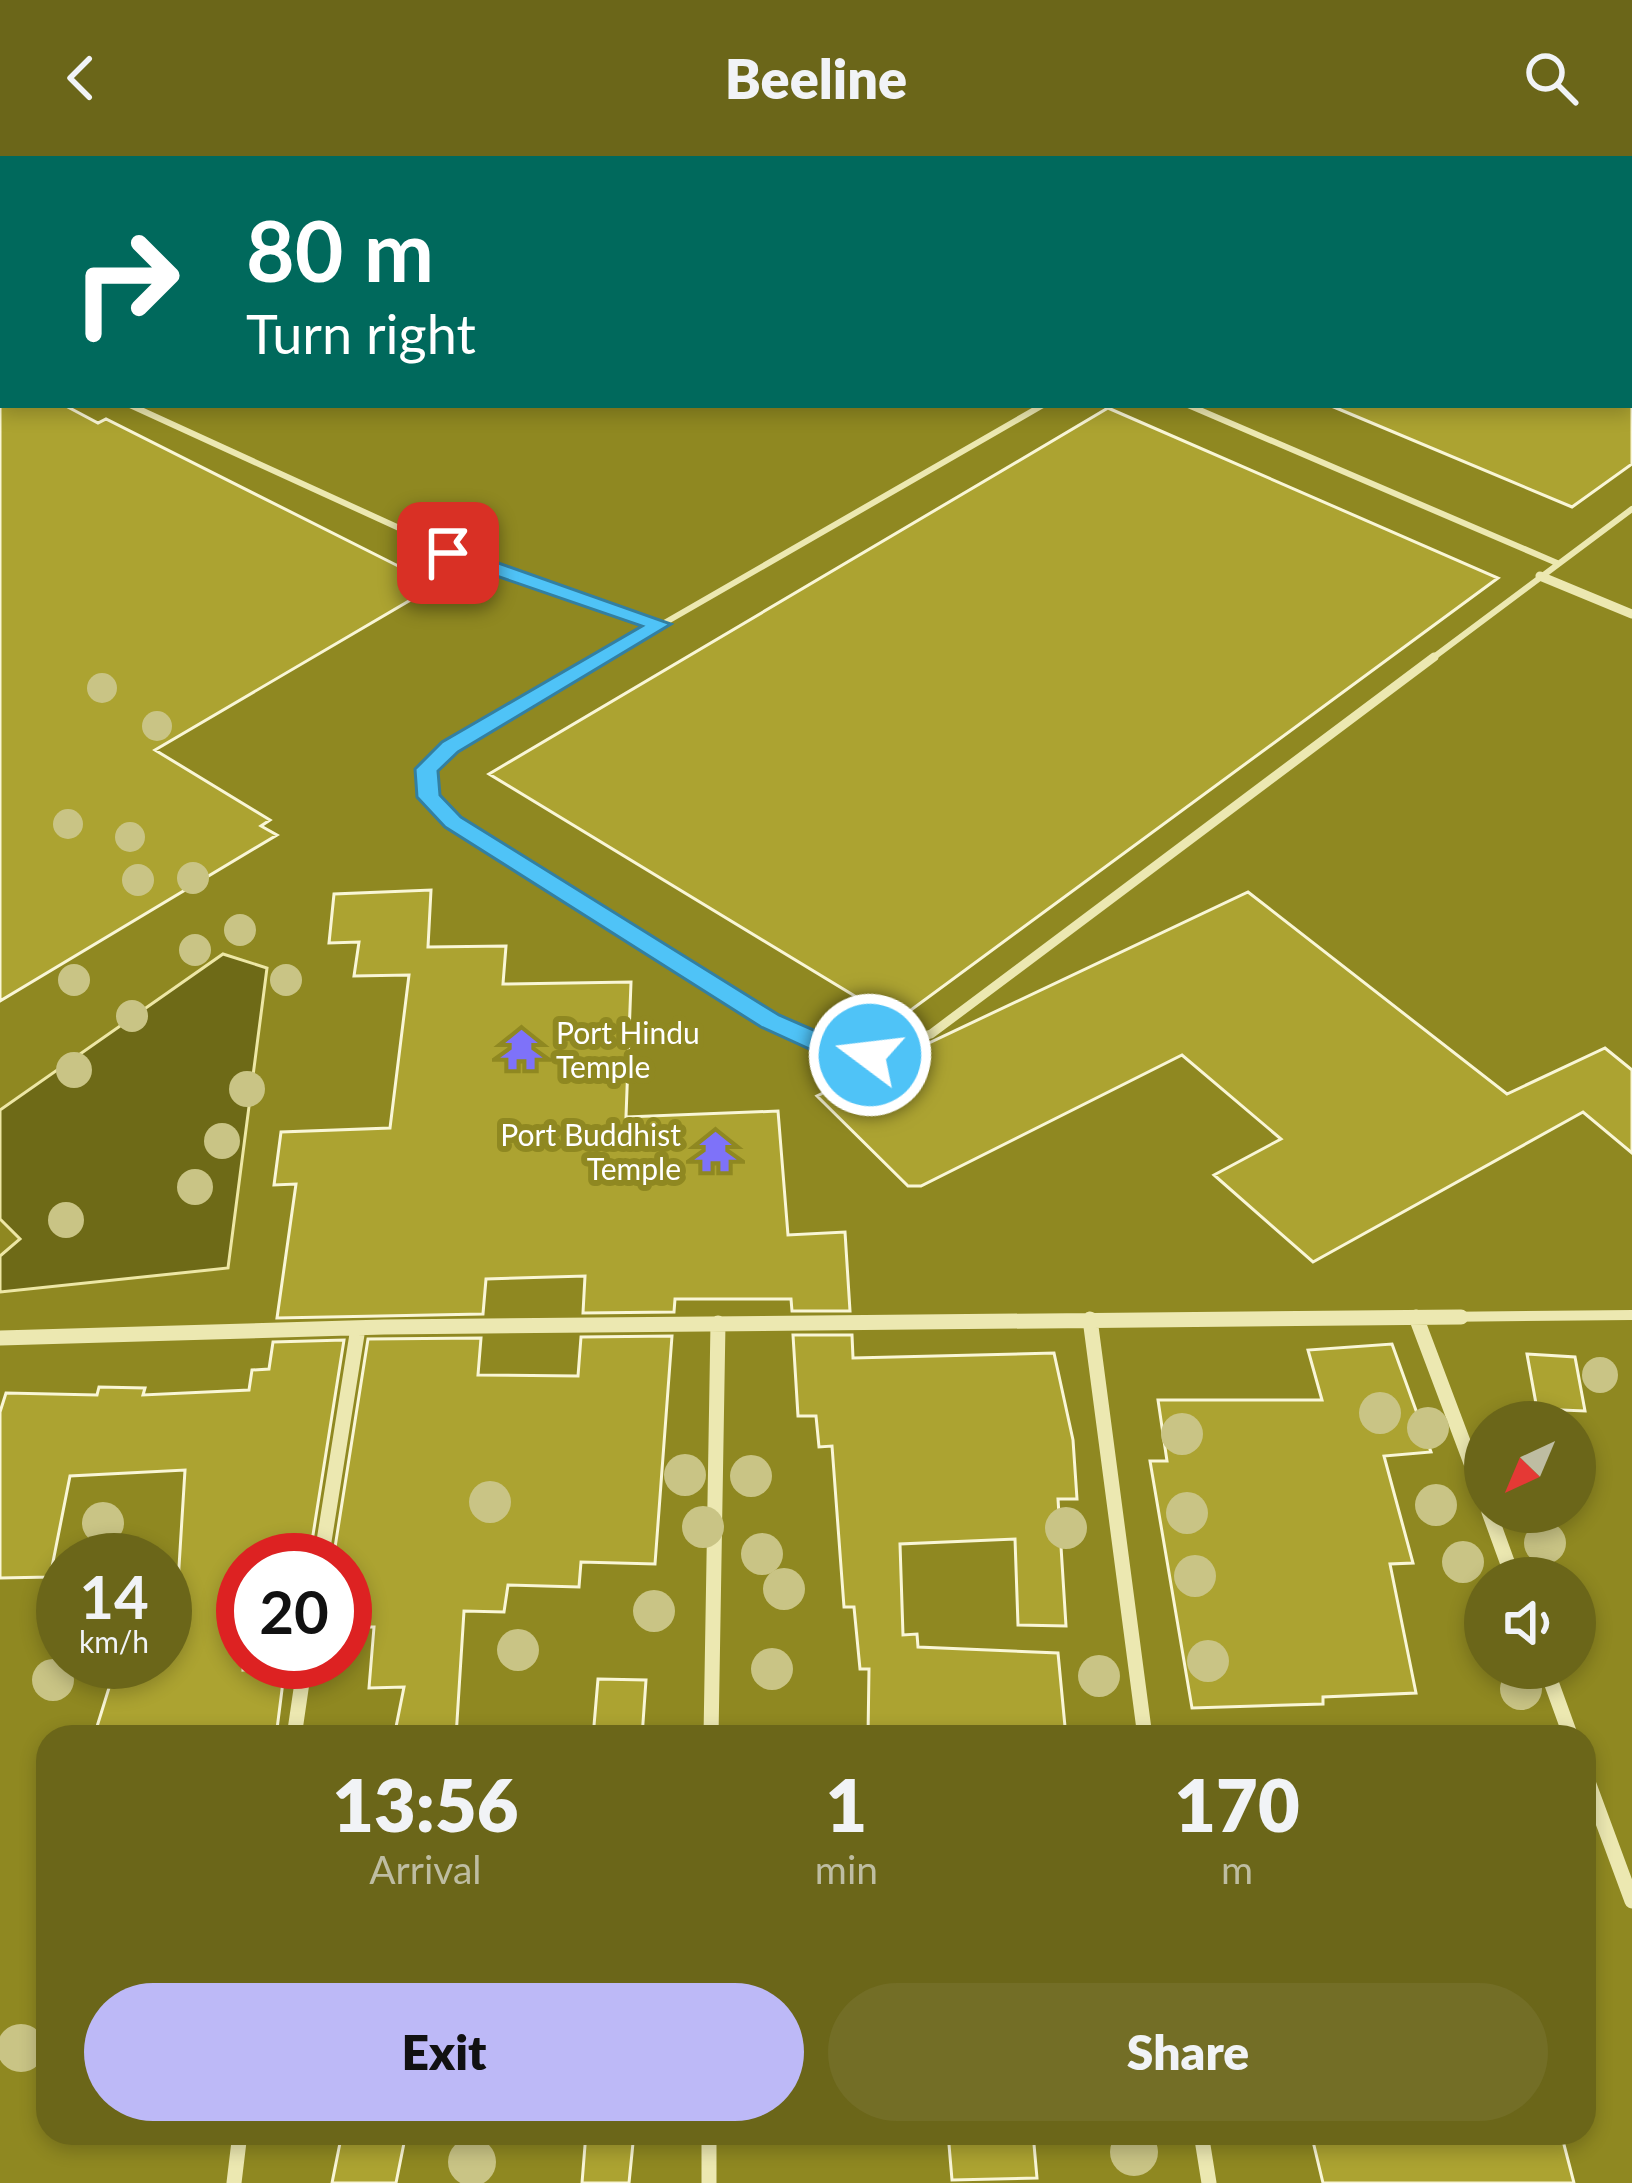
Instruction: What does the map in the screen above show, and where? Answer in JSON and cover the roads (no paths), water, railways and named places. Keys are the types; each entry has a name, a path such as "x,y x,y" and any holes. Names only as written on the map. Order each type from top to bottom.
{"street":[{"path":"1540,576 1632,614"},
{"path":"0,1338 358,1328 1632,1315"},
{"path":"1416,1316 1464,1444"},
{"path":"1090,1319 1143,1725"},
{"path":"711,1725 718,1323"},
{"path":"325,1533 358,1328"},
{"path":"296,1725 301,1689"},
{"path":"1554,1689 1567,1725"},
{"path":"1596,1804 1632,1901"},
{"path":"234,2183 239,2145"},
{"path":"709,2145 709,2183"},
{"path":"1204,2145 1209,2183"}],"lane":[{"path":"136,408 448,553 592,606 660,624"},
{"path":"1038,408 450,747 426,769 428,797 453,822 770,1021 825,1046 870,1055 902,1049 931,1034 1632,508"},
{"path":"1195,408 1557,563"}],"place":[{"name":"Port Hindu Temple","path":"522,1049"},
{"name":"Port Buddhist Temple","path":"715,1151"}]}
